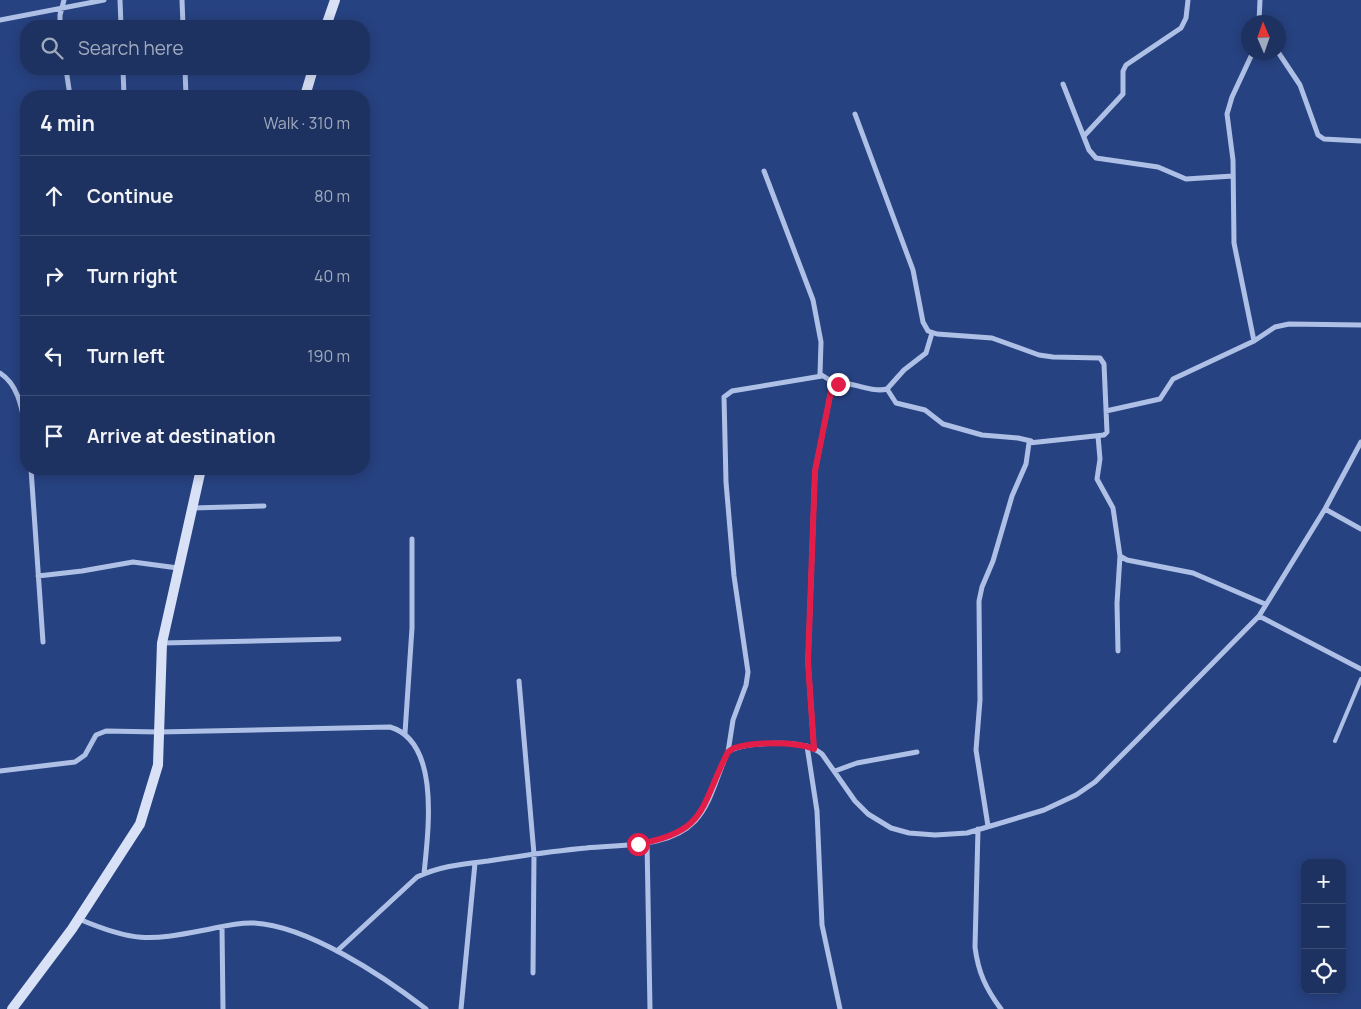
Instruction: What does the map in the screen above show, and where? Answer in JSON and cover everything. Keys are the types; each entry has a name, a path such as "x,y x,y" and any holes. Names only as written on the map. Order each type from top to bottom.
{"main road":[{"path":"328,20 335,0"},
{"path":"307,90 311,75"},
{"path":"12,1009 79,919 140,824 158,765 162,643 200,475"}],"street":[{"path":"60,20 61,7 64,0"},
{"path":"0,20 103,0"},
{"path":"120,0 121,20"},
{"path":"182,0 183,20"},
{"path":"1084,136 1123,94 1123,71 1126,65 1181,28 1186,18 1188,0"},
{"path":"1259,15 1260,0"},
{"path":"1249,60 1226,114 1233,176 1234,243 1254,340"},
{"path":"1283,60 1300,85 1318,135 1324,139 1361,141"},
{"path":"67,75 69,90"},
{"path":"122,75 124,90"},
{"path":"185,75 186,90"},
{"path":"1063,84 1092,155 1101,160 1158,167 1186,179 1233,176"},
{"path":"855,114 913,270 925,327 932,333 992,338 1039,355 1101,359 1104,364 1107,432 1098,436 1031,441 1018,438 987,437 943,424 925,410 895,402 887,389"},
{"path":"764,171 813,300 821,342 820,373 822,376"},
{"path":"1106,412 1160,399 1173,379 1281,325 1361,324"},
{"path":"337,951 394,896 433,869 534,854 647,842 677,834 695,821 706,805 728,752 733,720 746,685 748,672 734,576 726,482 724,397 732,391 822,376 836,384 878,390 887,389 904,370 926,353 932,333"},
{"path":"0,373 12,385 20,405"},
{"path":"814,749 808,662 815,471 831,391 836,384"},
{"path":"1098,436 1100,459 1097,483 1113,508 1120,556 1117,603 1118,652"},
{"path":"988,826 976,750 980,700 979,602 1012,496 1026,464 1028,444 1031,441"},
{"path":"728,752 741,746 807,746 822,754 868,814 891,828 935,835 967,833 1044,810 1076,795 1096,782 1259,616 1325,509 1361,442"},
{"path":"31,475 44,642"},
{"path":"192,508 264,506"},
{"path":"1325,509 1361,529"},
{"path":"405,733 412,628 412,539"},
{"path":"1120,556 1127,560 1193,573 1265,604"},
{"path":"38,576 90,570 133,562 179,568"},
{"path":"1259,616 1361,669"},
{"path":"162,643 339,639"},
{"path":"519,681 534,854 533,973"},
{"path":"0,771 75,762 85,754 92,739 100,732 390,727 405,733 418,750 424,772 428,816 424,874"},
{"path":"807,746 816,811 822,924 840,1009"},
{"path":"835,771 850,765 917,752"},
{"path":"978,829 977,964 988,991 1001,1009"},
{"path":"647,842 650,1009"},
{"path":"461,1009 475,863"},
{"path":"79,919 108,931 141,939 164,938 253,923 289,930 337,951 426,1009"},
{"path":"222,927 223,1009"}],"lane":[{"path":"1335,741 1361,679"}],"route":[{"path":"638,844 660,840 677,834 695,821 706,805 728,752 734,748 755,745 797,745 814,749 808,644 815,471 831,391 833,386 838,384"}]}
